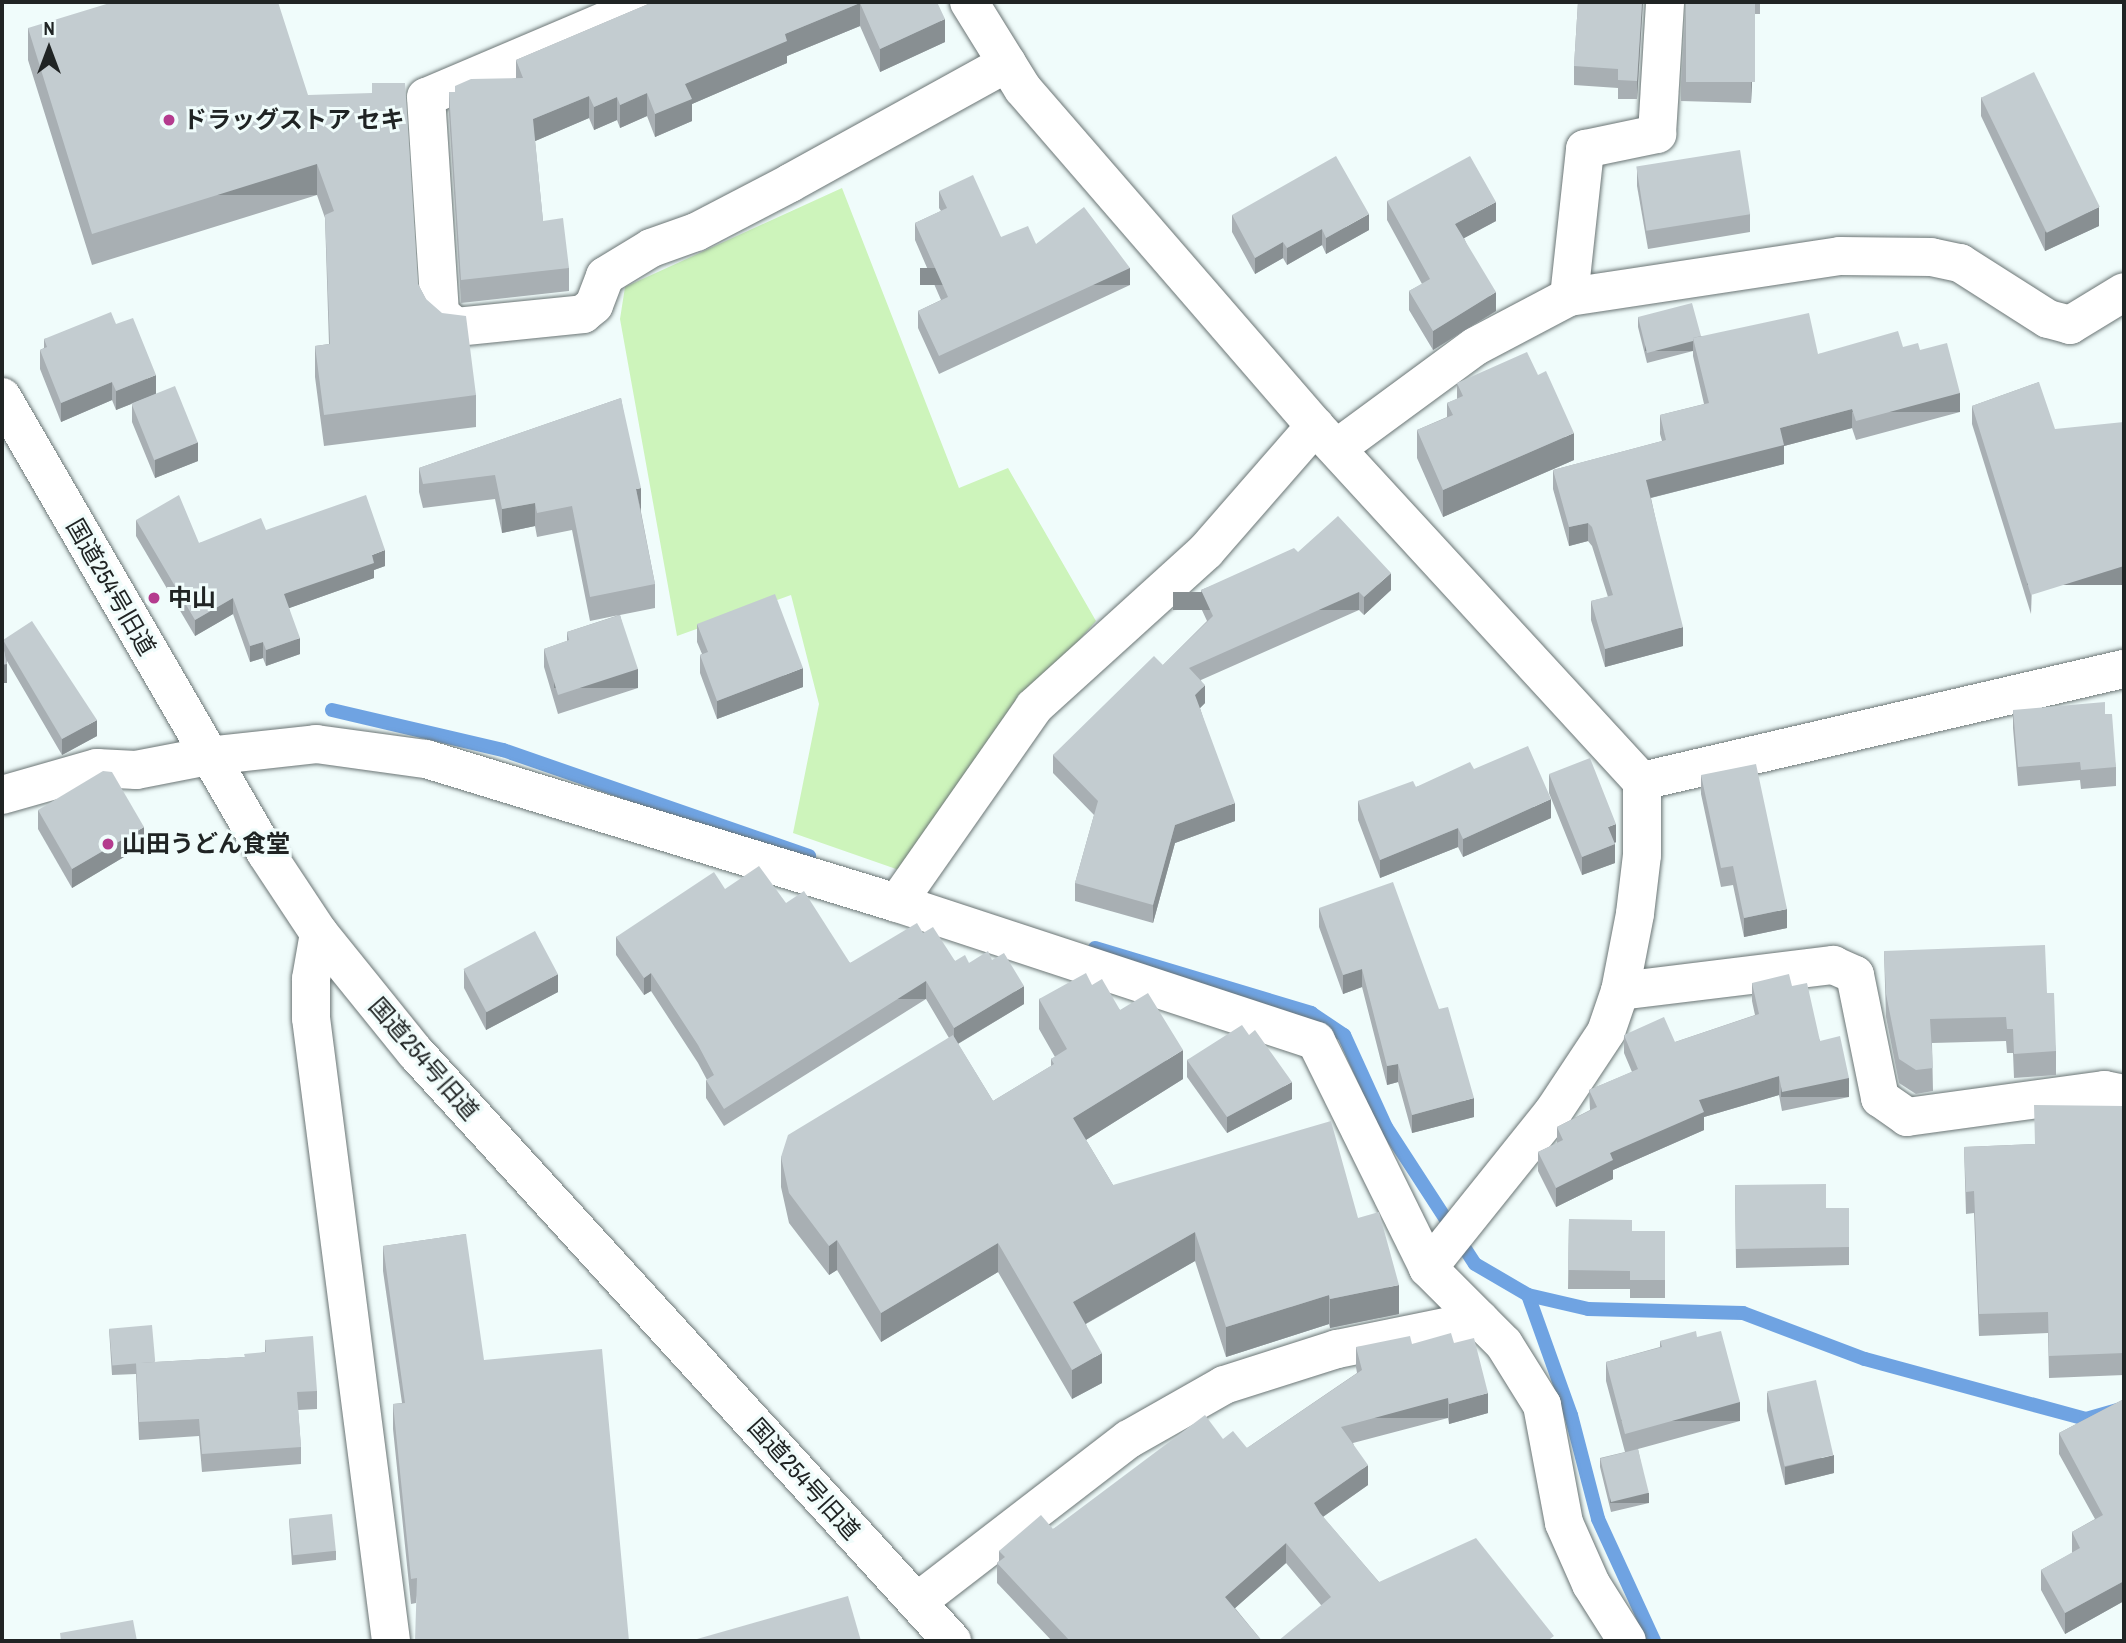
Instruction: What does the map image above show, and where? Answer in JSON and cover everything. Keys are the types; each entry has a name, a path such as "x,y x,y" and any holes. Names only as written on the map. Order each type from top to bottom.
{"street":[{"path":"650,2 426,97 440,314 456,327 583,314 594,305 605,276 650,248 696,232 1007,63"},
{"path":"969,2 1023,89 1326,437 1642,781 1641,867 1620,991 1606,1032 1553,1112 1428,1268"},
{"path":"1569,297 1585,149 1657,134 1665,2"},
{"path":"897,903 1034,707 1206,551 1326,437 1476,346 1569,297 1840,256 1931,257 1960,263 2048,319 2070,325 2124,292"},
{"name":"国道254号旧道","path":"2,397 208,756 319,933 416,1053 952,1641"},
{"path":"1642,781 2124,669"},
{"path":"2,795 97,768 136,770 208,756 316,744 426,759 897,903 1316,1041 1428,1268 1504,1344 1542,1405 1564,1523 1591,1584 1627,1641"},
{"path":"319,933 311,979 311,1018 391,1641"},
{"path":"1620,991 1833,965 1855,975 1880,1098 1908,1117 2104,1090 2124,1094"},
{"path":"917,1602 1034,1507 1129,1439 1223,1385 1337,1349 1480,1320"}],"green space":[{"path":"842,188 959,488 1008,468 1096,621 1065,656 1019,695 899,870 793,833 819,704 791,595 677,636 620,319 625,287"}],"building":[{"path":"113,2 278,2 308,95 372,93 372,83 405,83 418,284 426,299 442,313 466,316 476,395 324,415 315,346 330,344 325,215 334,211 317,164 92,234 28,28"},
{"path":"653,2 937,2 945,19 880,49 860,3 785,34 787,41 685,84 692,99 655,114 647,93 620,105 617,97 594,107 589,96 533,119 543,221 563,218 569,268 461,280 449,92 455,92 455,86 471,79 523,78 516,60"},
{"path":"1578,2 1642,2 1637,81 1618,80 1618,69 1574,66"},
{"path":"1686,2 1755,2 1755,82 1686,82"},
{"path":"2034,72 2100,207 2047,233 1981,98"},
{"path":"1740,150 1750,214 1646,231 1636,166"},
{"path":"1336,156 1369,214 1326,238 1322,229 1287,248 1283,242 1255,258 1232,215"},
{"path":"1470,156 1496,202 1455,224 1496,292 1433,331 1409,291 1430,279 1387,201"},
{"path":"973,175 1001,237 1028,226 1036,244 1084,207 1130,268 939,356 918,311 948,297 915,223 947,208 939,191"},
{"path":"1692,303 1701,336 1693,338 1693,341 1647,353 1638,317"},
{"path":"111,312 116,324 133,318 156,375 116,391 112,382 61,403 40,350 47,347 44,339"},
{"path":"1809,313 1818,354 1898,331 1903,347 1918,343 1920,350 1947,343 1960,393 1856,421 1852,409 1780,428 1784,445 1646,480 1683,627 1605,649 1591,601 1613,595 1592,527 1588,523 1569,527 1553,470 1666,440 1660,415 1709,403 1693,338"},
{"path":"1527,352 1538,375 1546,371 1574,433 1443,490 1417,430 1453,415 1447,403 1463,396 1457,383"},
{"path":"2039,382 2055,429 2124,422 2124,566 2031,595 1972,406"},
{"path":"175,386 198,443 154,460 131,404"},
{"path":"621,398 641,488 636,489 655,584 590,597 572,506 537,513 535,503 502,509 495,475 423,484 419,468"},
{"path":"179,495 199,543 261,518 266,530 366,495 385,550 372,555 374,563 284,594 300,638 266,650 263,642 250,646 233,598 195,620 136,520"},
{"path":"1338,516 1391,573 1364,597 1359,592 1189,668 1205,685 1195,695 1235,803 1175,825 1153,905 1075,883 1098,801 1053,755 1154,656 1163,665 1213,616 1201,590 1294,548 1298,552"},
{"path":"775,594 803,668 717,701 700,655 708,652 697,624"},
{"path":"620,615 638,669 558,695 544,649 569,640 567,632"},
{"path":"32,621 97,720 62,739 3,640"},
{"path":"2,642 7,664 2,665"},
{"path":"2105,702 2105,714 2112,714 2116,767 2081,770 2080,762 2018,767 2013,710"},
{"path":"1528,746 1551,799 1463,839 1458,828 1380,860 1358,801 1413,781 1416,787 1470,762 1474,769"},
{"path":"1590,758 1616,824 1608,827 1615,844 1582,857 1549,774"},
{"path":"1756,764 1787,909 1744,918 1733,866 1721,868 1701,775"},
{"path":"103,771 112,772 144,827 72,869 38,810"},
{"path":"759,866 786,903 804,891 850,963 917,923 923,933 933,927 955,961 965,955 969,963 988,951 992,960 1004,953 1024,986 954,1028 926,981 724,1109 706,1080 714,1075 698,1045 651,973 644,978 616,937 714,872 725,889"},
{"path":"1393,882 1439,1009 1448,1007 1474,1098 1412,1115 1398,1064 1387,1066 1362,969 1343,975 1319,908"},
{"path":"535,931 558,974 486,1012 463,969"},
{"path":"2045,945 2047,993 2054,993 2056,1051 2014,1054 2013,1029 2007,1029 2006,1017 1930,1019 1933,1068 1916,1070 1899,1059 1886,994 1884,951"},
{"path":"1086,973 1092,985 1102,979 1120,1010 1148,993 1183,1050 1073,1118 1113,1185 1331,1121 1358,1218 1379,1212 1399,1285 1330,1299 1329,1295 1226,1327 1195,1232 1073,1302 1102,1353 1072,1370 998,1243 881,1313 837,1240 829,1246 789,1193 781,1157 788,1135 953,1035 993,1101 1054,1064 1051,1059 1067,1049 1039,999"},
{"path":"1789,974 1792,986 1807,983 1820,1041 1840,1036 1849,1078 1782,1092 1779,1076 1699,1100 1704,1112 1610,1153 1613,1160 1556,1188 1538,1152 1563,1140 1557,1127 1597,1107 1589,1090 1638,1069 1624,1035 1664,1017 1675,1042 1759,1014 1752,983"},
{"path":"1242,1025 1249,1035 1255,1030 1292,1082 1227,1117 1187,1060"},
{"path":"2034,1105 2124,1106 2124,1353 2049,1356 2048,1312 1979,1314 1974,1191 1966,1192 1964,1147 2035,1144"},
{"path":"1826,1184 1826,1208 1849,1208 1849,1247 1736,1249 1735,1185"},
{"path":"1569,1219 1632,1220 1632,1231 1665,1231 1665,1280 1630,1280 1630,1271 1568,1270"},
{"path":"466,1234 484,1360 602,1349 629,1641 415,1641 417,1578 411,1579 393,1404 405,1403 383,1246"},
{"path":"152,1325 155,1362 112,1366 109,1329"},
{"path":"1696,1331 1697,1337 1721,1331 1740,1402 1625,1434 1606,1362 1662,1347 1660,1341"},
{"path":"1451,1333 1454,1343 1474,1338 1488,1393 1449,1404 1448,1398 1341,1427 1368,1465 1314,1503 1379,1582 1476,1538 1554,1636 1547,1641 1278,1641 1331,1597 1286,1543 1225,1597 1262,1641 1070,1641 997,1563 1005,1557 999,1551 1041,1515 1053,1529 1205,1415 1223,1439 1233,1431 1247,1448 1362,1370 1356,1347 1410,1336 1412,1344"},
{"path":"313,1336 317,1391 297,1392 301,1447 202,1454 199,1419 139,1422 136,1363 245,1357 244,1354 266,1352 265,1340"},
{"path":"1816,1380 1833,1455 1785,1466 1767,1391"},
{"path":"2124,1399 2124,1581 2065,1613 2041,1570 2080,1548 2072,1532 2103,1515 2059,1433"},
{"path":"1638,1449 1649,1493 1611,1502 1600,1458"},
{"path":"332,1514 336,1551 293,1555 289,1518"},
{"path":"848,1596 861,1641 690,1641"},
{"path":"133,1620 137,1641 61,1641 60,1633"}],"waterway":[{"path":"332,710 503,750 809,856"},
{"path":"1095,948 1311,1013 1344,1035 1386,1127 1475,1264 1528,1295 1571,1415 1598,1519 1654,1641"},
{"path":"1528,1295 1588,1309 1743,1313 1865,1359 2086,1419 2124,1408"}],"place":[{"name":"ドラッグストア セキ","path":"169,120"},
{"name":"中山","path":"154,598"},
{"name":"山田うどん食堂","path":"108,844"}]}
